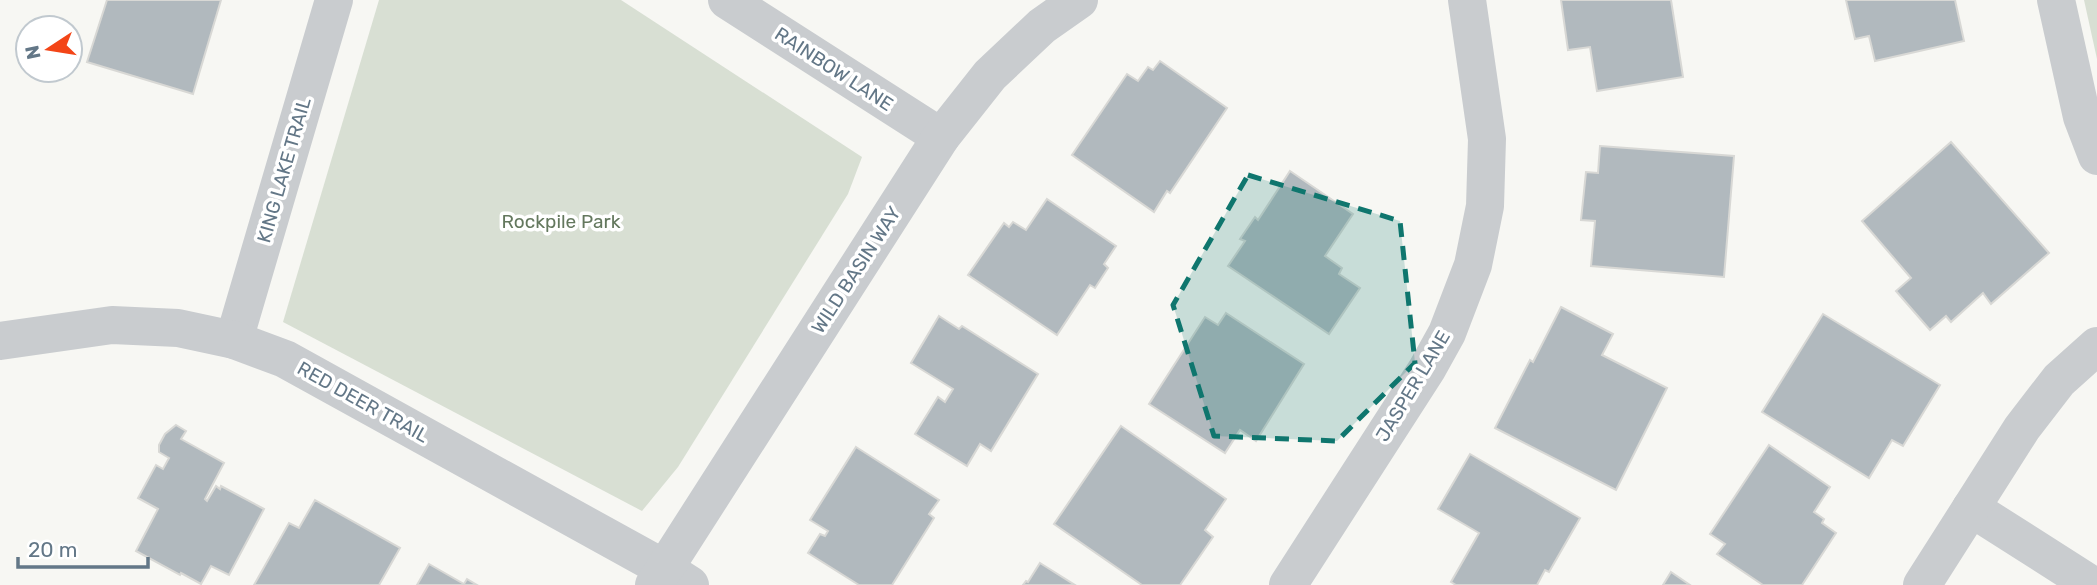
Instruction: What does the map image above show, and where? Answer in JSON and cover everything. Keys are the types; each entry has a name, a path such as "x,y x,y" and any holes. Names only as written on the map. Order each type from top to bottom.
{"street":[{"name":"KING LAKE TRAIL","path":"234,340 334,0"},
{"name":"RAINBOW LANE","path":"727,0 941,137"},
{"name":"WILD BASIN WAY","path":"670,580 941,137 990,75 1042,26 1079,0"},
{"name":"JASPER LANE","path":"1288,585 1427,369 1447,333 1473,265 1485,206 1487,139 1467,0"},
{"path":"2056,0 2082,117 2097,156"},
{"name":"RED DEER TRAIL","path":"2,343 112,325 178,328 234,340 285,359 670,580"},
{"path":"1922,585 2022,428 2059,380 2097,346"},
{"path":"1971,508 2092,585"}],"highlighted area":[{"path":"1248,175 1400,221 1415,363 1337,441 1214,436 1173,305"}],"green space":[{"name":"Rockpile Park","path":"379,0 621,0 862,157 848,194 678,467 642,511 283,322"},
{"path":"2084,0 2097,0 2097,59"}],"building":[{"path":"107,0 221,0 193,94 87,62"},
{"path":"1561,0 1671,0 1683,77 1597,91 1590,47 1568,50"},
{"path":"1846,0 1955,0 1964,41 1875,61 1869,36 1855,39"},
{"path":"1160,61 1227,108 1170,193 1167,191 1154,212 1072,155 1127,74 1138,81 1148,67 1153,70"},
{"path":"1951,142 2049,253 1991,304 1983,293 1951,322 1946,316 1930,330 1896,291 1911,278 1862,221"},
{"path":"1600,146 1734,156 1724,277 1591,266 1595,221 1581,220 1586,172 1598,173"},
{"path":"1290,171 1353,214 1325,256 1342,268 1339,274 1360,288 1329,334 1228,266 1245,241 1240,239 1255,217 1258,220"},
{"path":"1047,199 1116,246 1104,264 1108,268 1095,288 1090,285 1057,335 968,275 1004,223 1009,227 1013,222 1026,230"},
{"path":"1561,307 1613,334 1602,355 1667,388 1616,490 1495,428"},
{"path":"1226,313 1304,364 1256,441 1240,430 1225,453 1149,404 1205,317 1218,325"},
{"path":"1823,314 1940,385 1903,446 1892,440 1869,478 1762,412"},
{"path":"939,316 959,329 962,326 1038,374 991,451 980,444 967,466 915,434 938,397 945,402 953,389 911,363"},
{"path":"176,425 186,431 181,439 224,463 205,499 207,501 216,486 220,489 221,486 264,509 229,575 211,566 201,584 136,551 158,509 138,498 156,465 163,469 169,458 159,452 159,445 165,434"},
{"path":"1121,426 1226,499 1205,530 1213,537 1180,585 1142,585 1054,524"},
{"path":"1769,445 1830,487 1814,512 1824,519 1822,523 1836,533 1802,585 1763,585 1717,554 1725,544 1710,534"},
{"path":"856,447 939,500 929,514 934,518 892,585 859,585 808,553 820,534 825,536 828,531 810,520"},
{"path":"1470,454 1580,518 1549,572 1545,570 1537,585 1456,585 1451,582 1479,533 1438,509"},
{"path":"315,500 400,548 379,585 254,585 289,523 299,528"},
{"path":"1040,563 1075,585 1023,585 1028,582"},
{"path":"429,564 464,584 467,579 477,585 417,585"},
{"path":"1671,572 1690,585 1663,585"}]}
